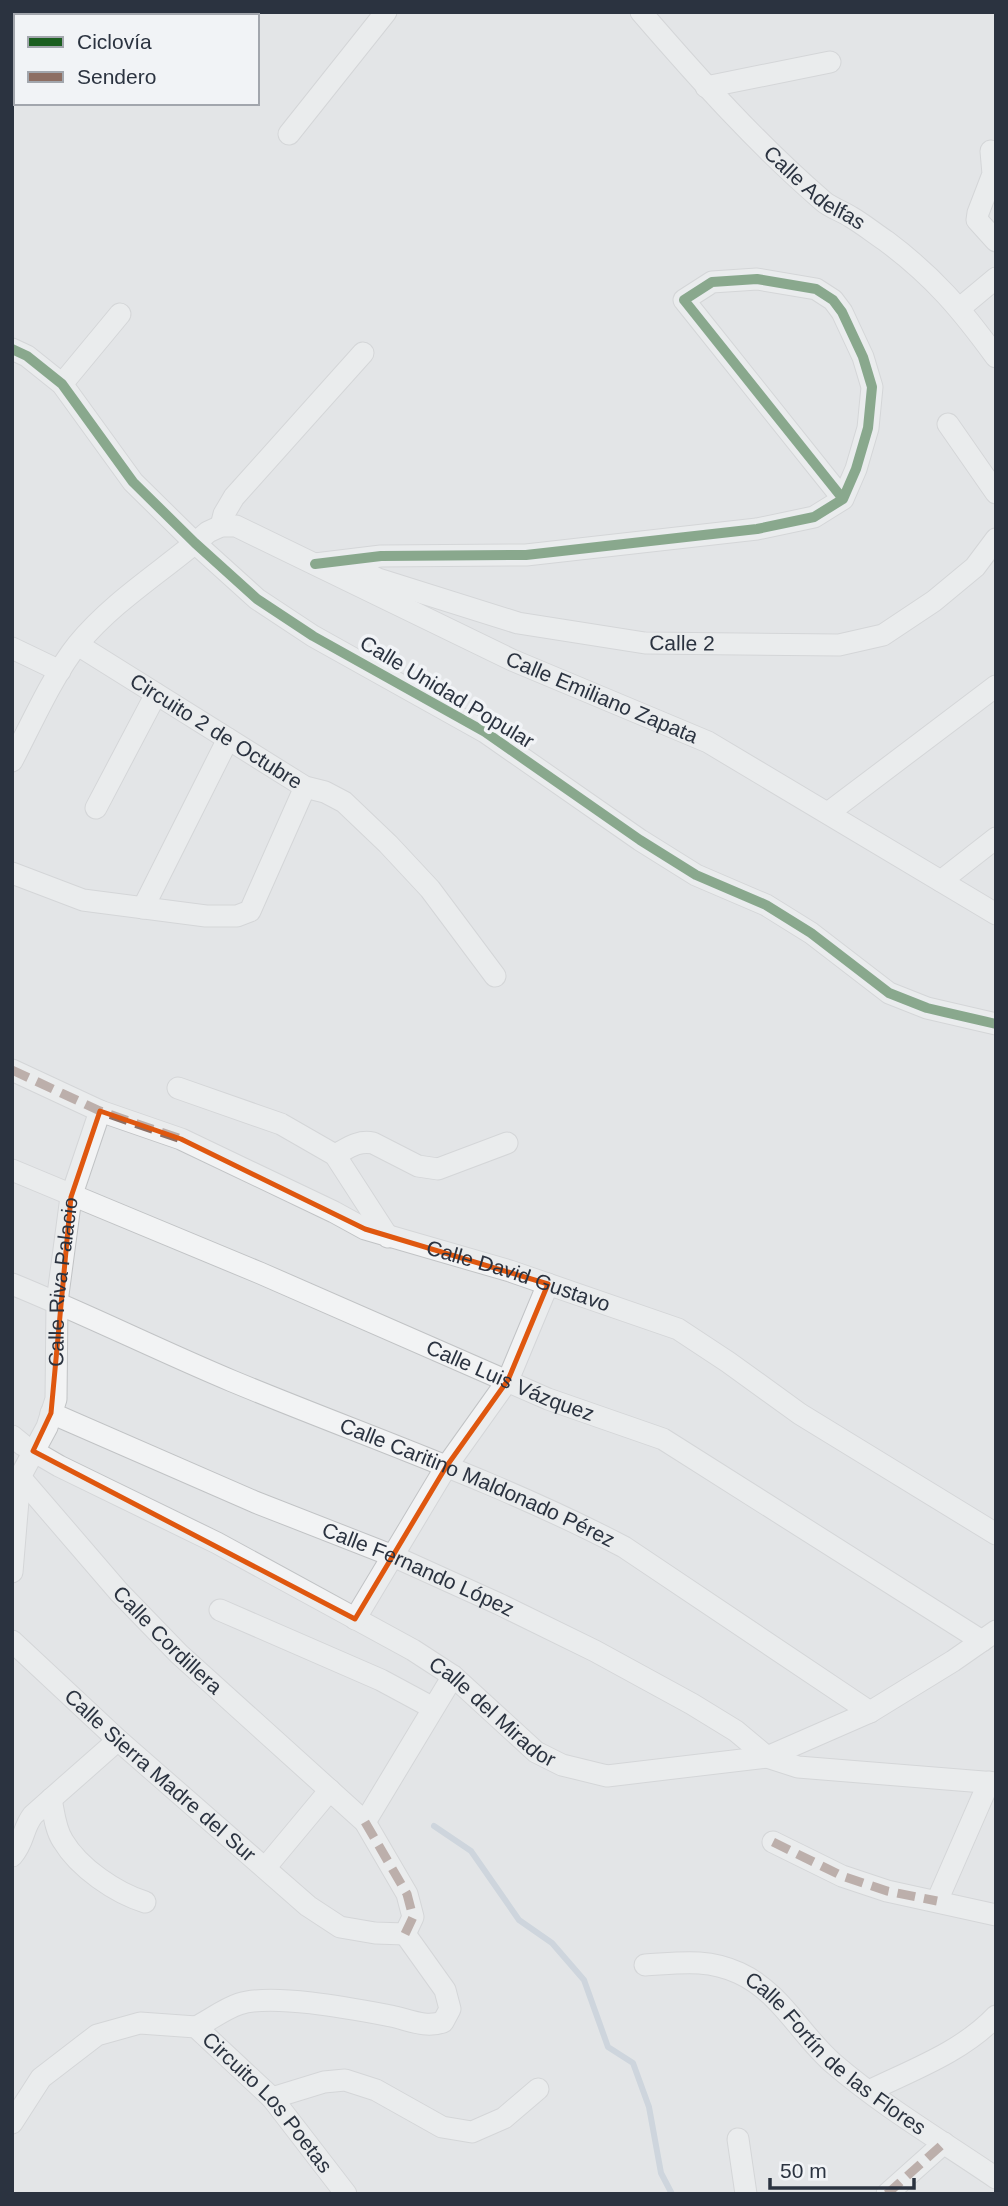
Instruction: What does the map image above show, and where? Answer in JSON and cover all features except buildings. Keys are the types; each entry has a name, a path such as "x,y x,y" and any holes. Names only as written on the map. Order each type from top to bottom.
{"street":[{"path":"289,134 386,12"},
{"name":"Calle Adelfas","path":"641,12 706,87 816,195 888,243 939,285 960,308 996,357"},
{"path":"706,87 830,62"},
{"path":"991,151 993,174 977,220 996,241"},
{"path":"960,308 996,278"},
{"path":"314,564 382,556 526,555 757,529 814,517 843,499 856,469 868,428 872,387 863,357 842,312 833,300 816,289 757,279 712,282 684,300 843,499"},
{"path":"62,384 120,314"},
{"name":"Calle Unidad Popular","path":"12,349 27,356 62,384 133,482 257,599 313,636 485,732 640,840 696,875 766,905 811,933 858,972 889,993 927,1007 996,1024"},
{"path":"12,761 18,738 78,645 110,612 208,532 221,526 224,514 234,497 363,353"},
{"path":"948,424 996,493"},
{"name":"Calle Emiliano Zapata","path":"221,526 236,526 512,660 708,742 996,914"},
{"name":"Calle 2","path":"343,560 377,579 518,623 646,643 839,645 883,635 934,601 975,567 996,539"},
{"name":"Circuito 2 de Octubre","path":"12,873 83,900 205,916 237,916 250,911 305,788 78,645"},
{"path":"12,648 60,671"},
{"path":"828,813 996,686"},
{"path":"96,808 156,694"},
{"path":"143,908 228,739"},
{"path":"305,788 325,792 344,802 388,844 430,889 495,976"},
{"path":"941,881 996,838"},
{"name":"Calle David Gustavo","path":"12,1070 100,1111 181,1139 365,1229 510,1271 678,1329 800,1414 996,1534"},
{"path":"178,1088 281,1124 335,1155 388,1237"},
{"name":"Calle Riva Palacio","path":"20,1477 20,1444 47,1427 56,1399 57,1302 71,1197 100,1111"},
{"path":"335,1155 355,1144 373,1143 418,1166 438,1170 507,1143"},
{"name":"Calle Luis Vázquez","path":"12,1170 71,1197 260,1273 548,1399 663,1439 989,1636"},
{"name":"Calle Caritino Maldonado Pérez","path":"12,1284 230,1380 446,1467 591,1530 624,1547 870,1712"},
{"path":"355,1619 446,1467 508,1380 548,1284"},
{"name":"Calle Fernando López","path":"51,1413 255,1502 393,1556 499,1604 595,1651 692,1704 736,1731 767,1757"},
{"name":"Calle del Mirador","path":"20,1444 59,1466 217,1543 412,1650 453,1676 536,1752 562,1765 607,1776 767,1757 870,1712 989,1636"},
{"path":"12,1572 20,1477"},
{"name":"Calle Cordillera","path":"20,1477 119,1592 179,1654 365,1822 407,1894 413,1917 405,1934"},
{"path":"220,1610 381,1680 433,1708"},
{"name":"Calle Sierra Madre del Sur","path":"12,1641 118,1740 308,1906 340,1927 375,1933 405,1934"},
{"path":"365,1822 453,1676"},
{"path":"12,1856 23,1844 28,1822 118,1740"},
{"path":"767,1757 798,1766 992,1782 937,1901"},
{"path":"265,1868 330,1790"},
{"path":"51,1799 57,1828 73,1854 110,1886 126,1896 145,1902"},
{"path":"774,1842 842,1876 887,1891 996,1915"},
{"path":"196,2028 238,2004 259,2000 340,2007 430,2026 443,2022 450,2009 445,1990 405,1934"},
{"name":"Calle Fortín de las Flores","path":"645,1965 707,1961 761,1985 833,2063 869,2091 996,2178"},
{"path":"869,2091 961,2045 996,2017"},
{"name":"Circuito Los Poetas","path":"12,2123 41,2078 97,2035 140,2023 196,2028 272,2098 346,2194"},
{"path":"272,2098 324,2082 345,2080 376,2090 442,2127 472,2132 505,2118 538,2089"},
{"path":"738,2139 746,2194"},
{"path":"887,2194 944,2143"}],"highlighted area":[{"path":"100,1111 181,1139 365,1229 548,1284 508,1380 446,1467 355,1619 33,1451 51,1413 71,1197"}],"waterway":[{"path":"434,1826 471,1851 519,1920 552,1943 584,1980 608,2047 633,2063 649,2107 661,2173 672,2194"}],"marked path":[{"path":"12,1070 100,1111 181,1139"},
{"path":"365,1822 407,1894 413,1917 405,1934"},
{"path":"773,1842 842,1876 887,1891 937,1901"},
{"path":"887,2194 944,2143"}],"cycle path":[{"path":"315,564 381,556 526,555 757,529 814,517 843,499 856,469 868,428 872,387 863,357 842,312 833,300 816,289 757,279 712,282 684,300 843,499"},
{"path":"12,349 27,356 62,384 133,482 257,599 313,636 485,732 640,840 696,875 766,905 811,933 889,993 927,1008 996,1024"}]}
